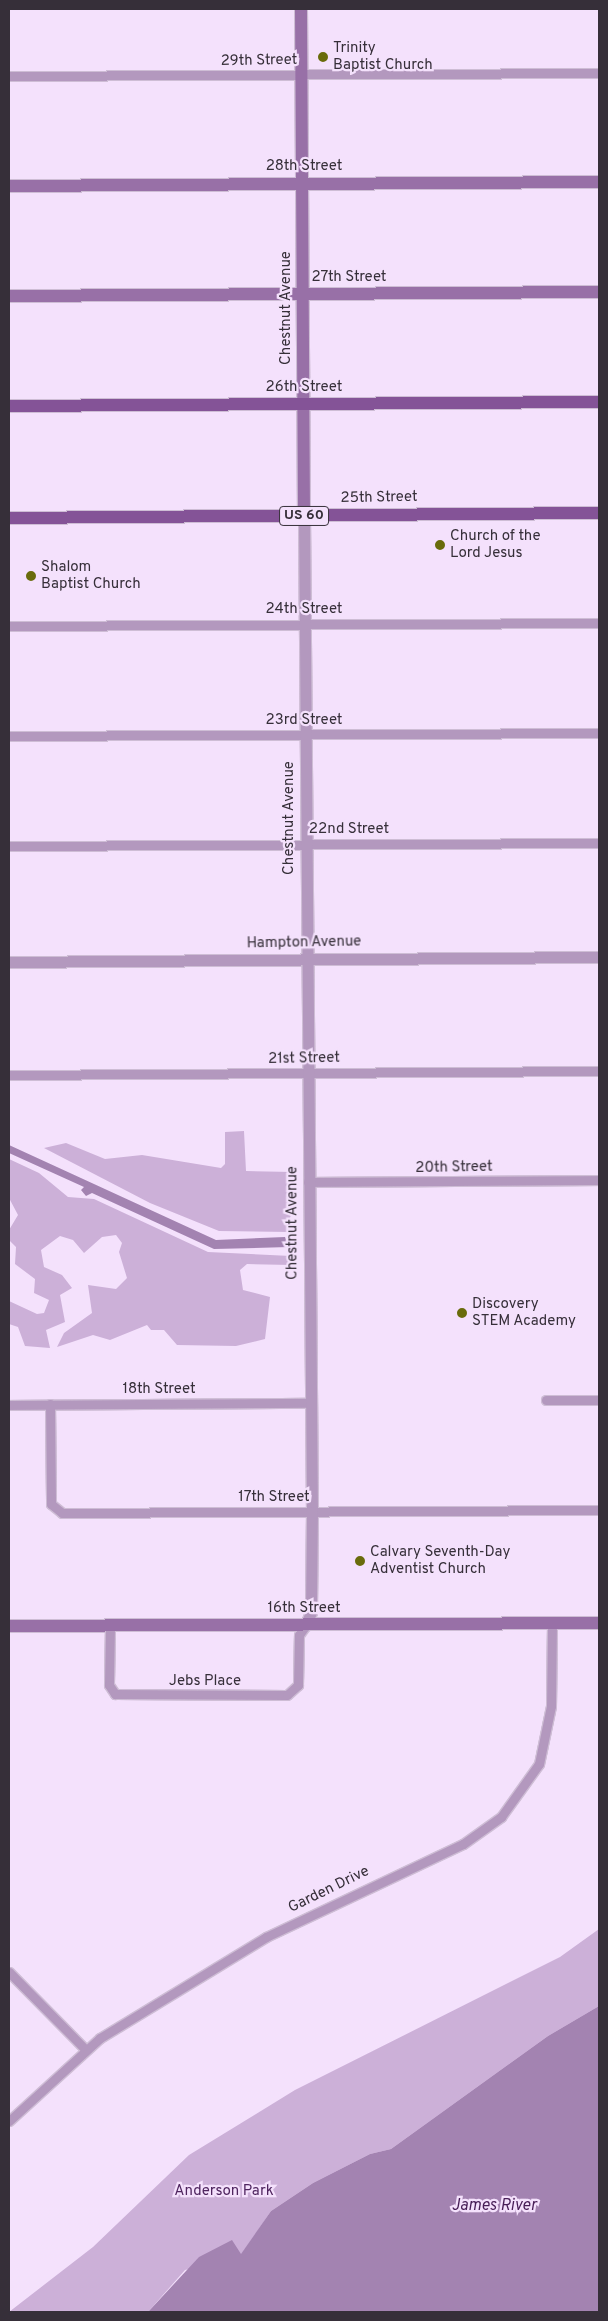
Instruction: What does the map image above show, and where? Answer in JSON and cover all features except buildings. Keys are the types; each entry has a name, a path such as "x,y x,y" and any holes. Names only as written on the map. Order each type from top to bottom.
{"main road":[{"name":"Chestnut Avenue","path":"301,9 304,516"},
{"name":"28th Street","path":"9,186 599,182"},
{"name":"27th Street","path":"9,296 599,292"},
{"name":"26th Street","path":"9,406 599,402"},
{"name":"25th Street","path":"9,518 599,513"},
{"name":"16th Street","path":"9,1626 599,1623"}],"street":[{"name":"29th Street","path":"9,76 599,73"},
{"name":"Chestnut Avenue","path":"304,516 312,1512 311,1612 306,1625"},
{"name":"24th Street","path":"9,626 599,623"},
{"name":"23rd Street","path":"9,736 599,733"},
{"name":"22nd Street","path":"9,846 599,843"},
{"name":"Hampton Avenue","path":"9,962 599,957"},
{"name":"21st Street","path":"9,1075 599,1071"},
{"name":"20th Street","path":"308,1182 599,1180"},
{"path":"546,1400 599,1400"},
{"name":"18th Street","path":"9,1405 310,1403"},
{"name":"17th Street","path":"50,1404 51,1504 54,1512 599,1510"},
{"name":"Garden Drive","path":"9,2121 85,2049 266,1937 463,1844 502,1817 539,1764 551,1706 552,1623"},
{"name":"Jebs Place","path":"110,1626 109,1685 115,1694 288,1695 298,1685 299,1635 306,1625"},
{"path":"9,1972 85,2049"}],"green space":[{"path":"244,1131 246,1171 292,1172 290,1232 219,1231 150,1203 44,1148 66,1143 105,1159 142,1155 221,1168 225,1164 225,1132"},
{"path":"9,1159 39,1173 68,1197 94,1199 208,1252 291,1256 291,1265 247,1264 240,1270 243,1290 270,1297 265,1339 236,1346 177,1345 164,1330 151,1330 147,1325 110,1340 93,1335 57,1347 64,1333 92,1313 88,1285 116,1289 127,1278 119,1252 122,1243 116,1235 102,1237 84,1253 73,1240 60,1236 41,1250 44,1267 62,1275 72,1288 60,1295 65,1322 46,1330 50,1348 25,1346 18,1327 9,1324 9,1301 37,1314 44,1313 49,1300 34,1293 35,1279 15,1264 16,1247 9,1240 9,1230 18,1215 9,1198"},
{"name":"Anderson Park","path":"599,1929 599,2006 548,2036 391,2149 370,2154 313,2183 271,2211 241,2255 185,2270 148,2312 9,2312 93,2247 189,2155 295,2090 560,1957"}],"water":[{"path":"9,1145 216,1240 285,1237 289,1247 214,1249 92,1193 86,1196 81,1190 84,1187 9,1153"},
{"name":"James River","path":"599,2006 599,2312 148,2312 199,2257 232,2240 241,2254 271,2211 313,2183 370,2154 391,2149 548,2036"}],"place":[{"name":"Trinity Baptist Church","path":"323,57"},
{"name":"Church of the Lord Jesus","path":"440,545"},
{"name":"Shalom Baptist Church","path":"31,576"},
{"name":"Discovery STEM Academy","path":"462,1313"},
{"name":"Calvary Seventh-Day Adventist Church","path":"360,1561"}]}
